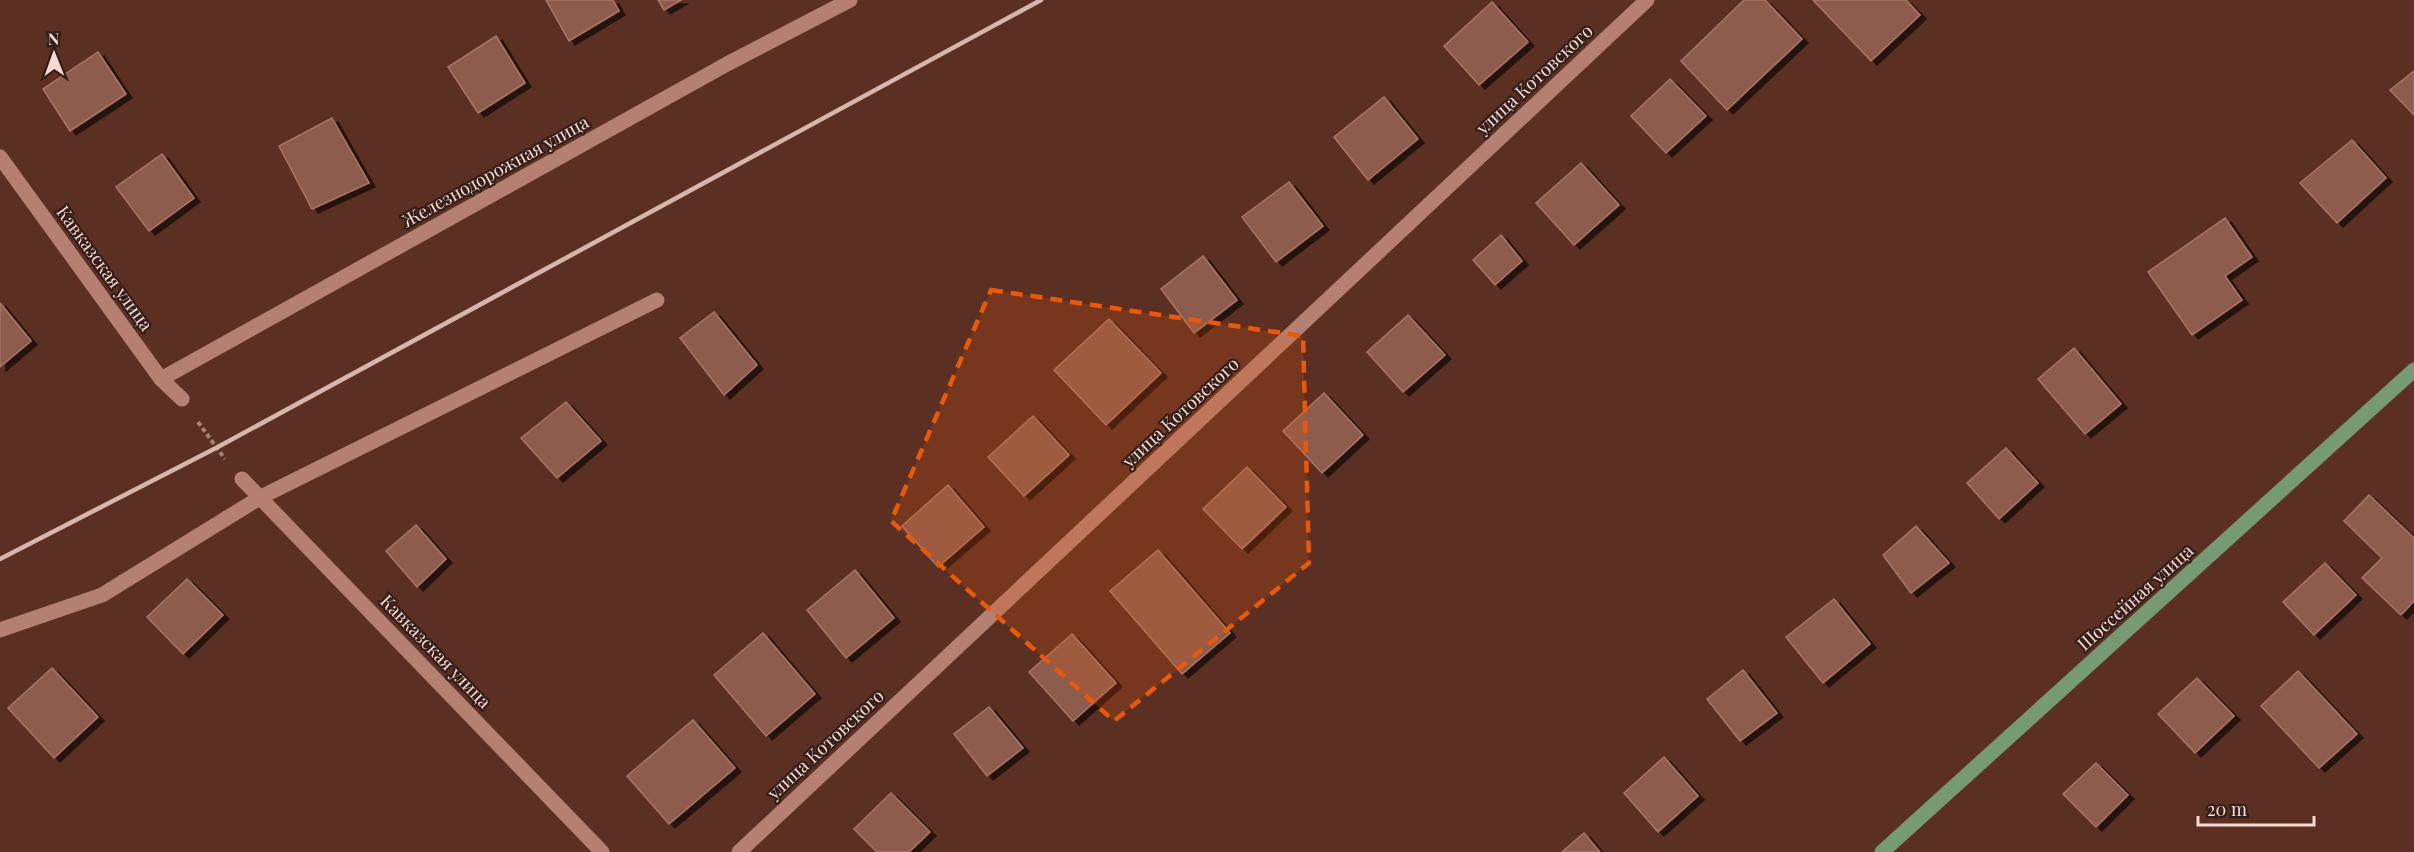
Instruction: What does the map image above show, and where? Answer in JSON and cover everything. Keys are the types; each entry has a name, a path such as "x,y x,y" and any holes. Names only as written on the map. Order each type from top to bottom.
{"main road":[{"name":"Шоссейная улица","path":"1882,852 2414,370"}],"street":[{"name":"Железнодорожная улица","path":"161,379 717,70 850,0"},
{"name":"улица Котовского","path":"739,852 1647,0"},
{"name":"Кавказская улица","path":"0,157 161,379 182,399"},
{"path":"0,630 102,595 261,497 657,300"},
{"name":"Кавказская улица","path":"242,478 602,852"}],"path":[{"path":"182,399 242,478"}],"highlighted area":[{"path":"991,290 1303,336 1309,563 1114,721 891,521"}],"building":[{"path":"546,0 613,0 619,11 569,41"},
{"path":"658,0 681,0 664,10"},
{"path":"1744,0 1765,0 1802,39 1727,110 1681,61"},
{"path":"1813,0 1906,0 1920,15 1871,61"},
{"path":"1492,2 1528,42 1479,85 1444,46"},
{"path":"496,36 525,83 478,113 448,67"},
{"path":"98,52 126,94 70,131 43,89"},
{"path":"2414,71 2414,115 2390,90"},
{"path":"1670,79 1706,116 1666,153 1631,116"},
{"path":"1384,97 1418,139 1368,180 1334,137"},
{"path":"332,118 369,183 312,209 279,146"},
{"path":"2352,140 2386,178 2337,223 2300,183"},
{"path":"162,154 194,198 149,231 116,187"},
{"path":"1581,163 1619,205 1574,245 1536,203"},
{"path":"1289,182 1323,226 1276,262 1242,217"},
{"path":"2225,218 2252,257 2225,276 2242,300 2192,335 2148,272"},
{"path":"1501,235 1522,261 1495,285 1473,260"},
{"path":"1203,256 1237,300 1194,333 1161,289"},
{"path":"0,303 31,341 0,367"},
{"path":"714,312 757,365 724,395 680,338"},
{"path":"1408,315 1445,355 1403,392 1367,352"},
{"path":"1109,319 1161,373 1106,425 1054,370"},
{"path":"2074,348 2121,404 2085,434 2038,379"},
{"path":"1324,393 1363,435 1322,473 1283,431"},
{"path":"566,402 601,441 557,478 521,438"},
{"path":"1033,416 1069,455 1024,496 988,457"},
{"path":"2006,448 2038,483 1999,519 1967,483"},
{"path":"1247,467 1286,507 1242,549 1203,509"},
{"path":"948,485 984,527 938,567 902,526"},
{"path":"2369,495 2414,538 2414,601 2401,615 2362,578 2382,558 2344,521"},
{"path":"416,525 446,559 417,587 386,551"},
{"path":"1916,526 1949,563 1911,593 1883,555"},
{"path":"1158,550 1230,633 1182,674 1110,591"},
{"path":"2325,563 2356,595 2314,635 2283,602"},
{"path":"855,570 894,618 846,658 807,610"},
{"path":"187,579 223,615 183,654 147,617"},
{"path":"1834,599 1870,644 1823,683 1786,637"},
{"path":"763,633 815,694 766,736 714,675"},
{"path":"1072,634 1116,683 1073,721 1029,672"},
{"path":"52,668 98,717 54,758 8,708"},
{"path":"1743,670 1777,713 1740,741 1707,699"},
{"path":"2298,671 2357,734 2319,768 2261,706"},
{"path":"2197,678 2234,716 2195,753 2158,714"},
{"path":"989,707 1023,748 987,776 954,734"},
{"path":"693,720 735,768 669,824 627,776"},
{"path":"1664,757 1698,796 1658,832 1624,793"},
{"path":"2096,763 2128,795 2096,827 2063,794"},
{"path":"891,793 930,832 909,852 877,852 854,829"},
{"path":"1584,833 1600,852 1562,852"}],"railway":[{"path":"0,559 216,448 1041,0"}]}
